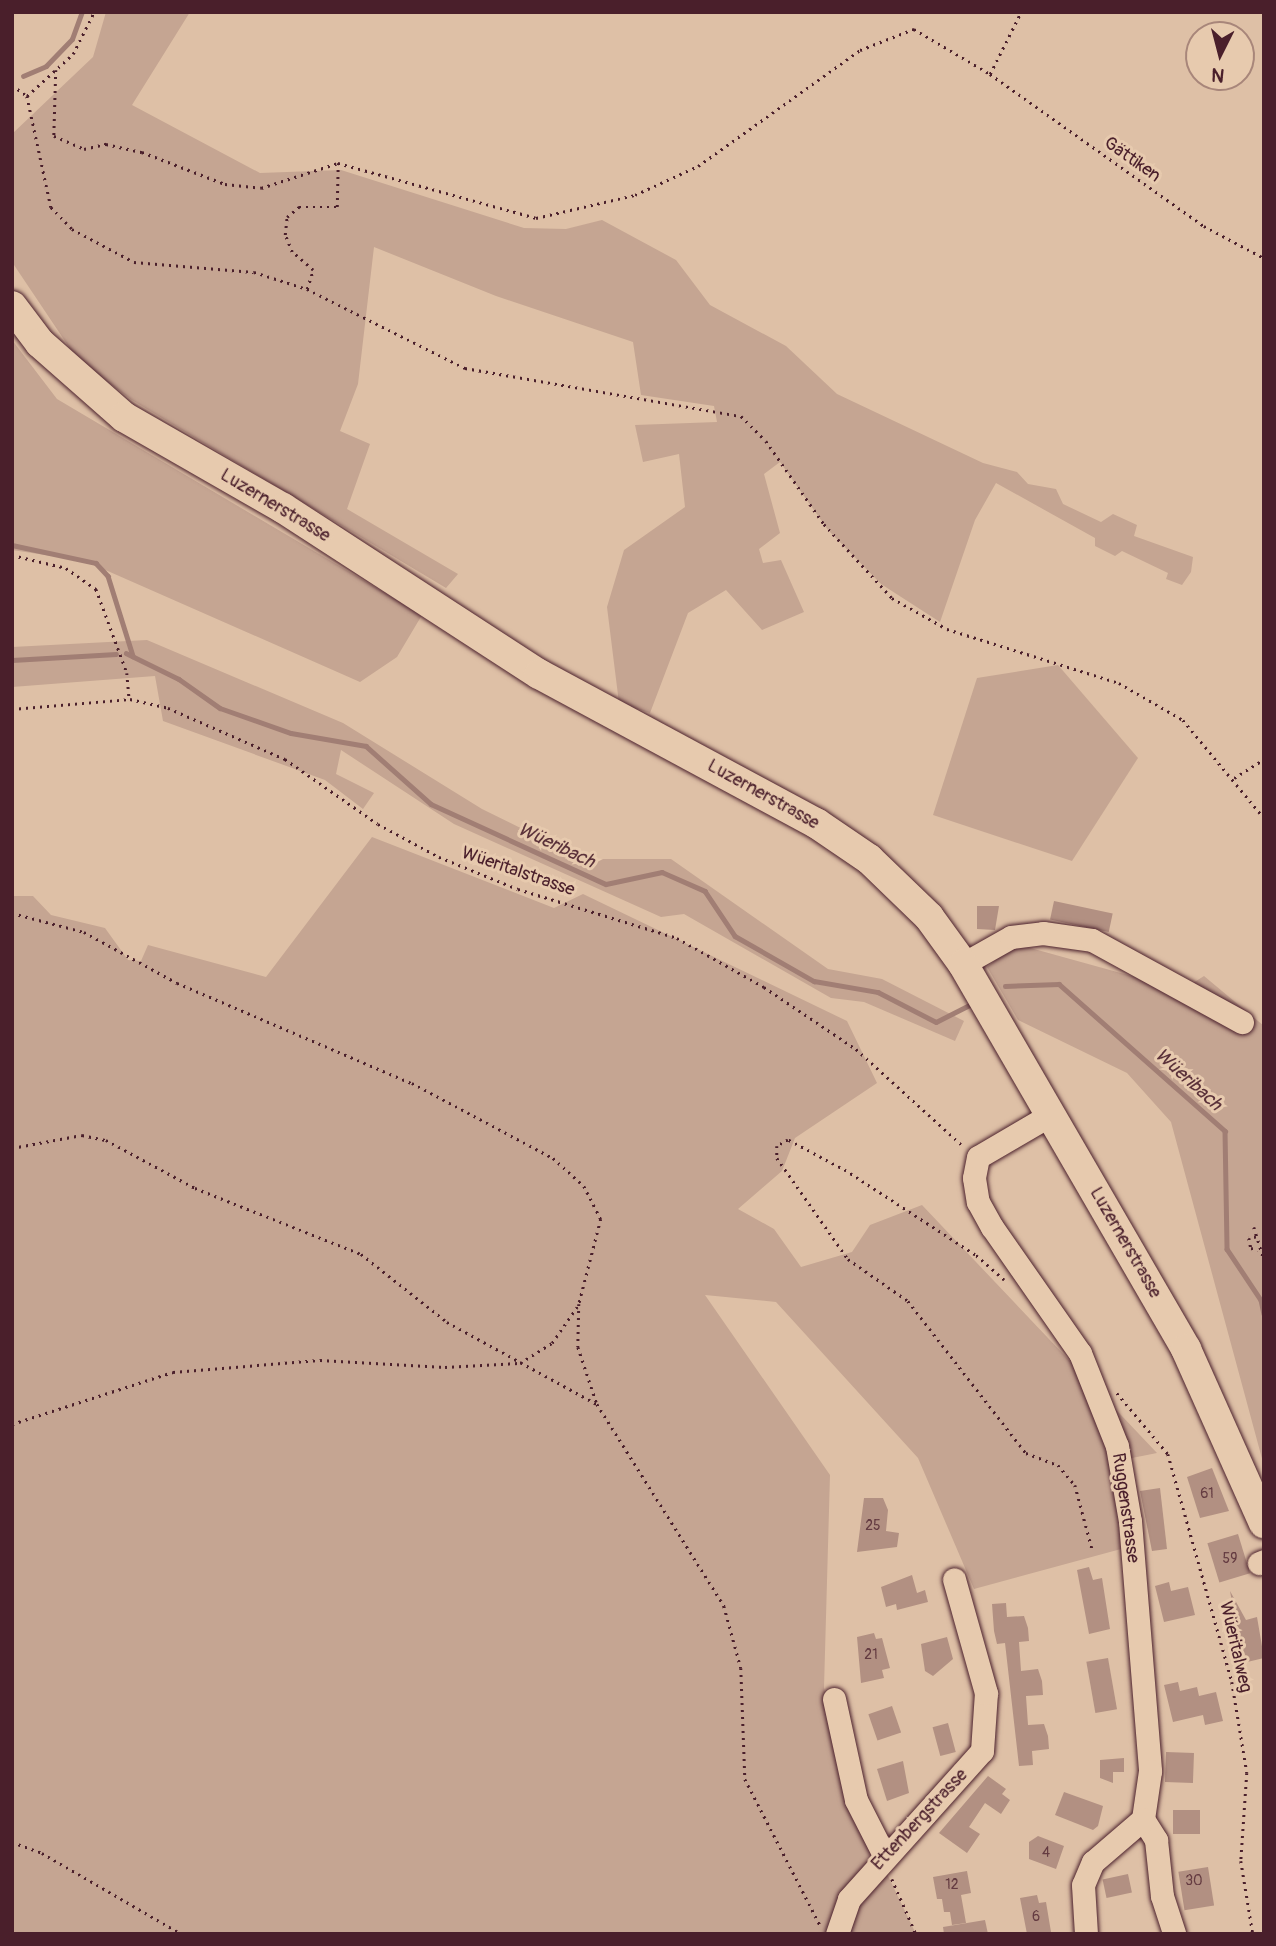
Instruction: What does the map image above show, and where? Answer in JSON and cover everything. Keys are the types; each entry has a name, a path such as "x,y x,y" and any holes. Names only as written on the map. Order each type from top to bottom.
{"main road":[{"name":"Luzernerstrasse","path":"12,306 40,343 124,417 283,508 539,674 827,830 869,859 929,917 963,964 1186,1349 1237,1456 1264,1523"}],"street":[{"path":"963,964 1011,937 1043,933 1092,940 1242,1022"},
{"path":"978,1157 1050,1115"},
{"name":"Ruggenstrasse","path":"978,1157 978,1202 1080,1353 1117,1446 1130,1521 1150,1771 1143,1819"},
{"name":"Ettenbergstrasse","path":"837,1934 849,1899 884,1855 982,1751 986,1693 954,1579"},
{"path":"834,1699 856,1800 884,1855"},
{"path":"1086,1934 1083,1885 1093,1862 1143,1819 1156,1840 1162,1896 1174,1934"}],"path":[{"path":"27,96 73,54 94,12"},
{"path":"990,75 1021,12"},
{"name":"Gättiken","path":"338,163 536,218 635,195 698,166 860,50 896,33 914,29 933,36 1204,226 1264,258"},
{"path":"56,70 54,136 84,149 106,144 142,152 225,184 261,188 338,163 337,207 299,207 287,217 285,235 292,252 313,270 307,289"},
{"path":"12,85 27,96 51,207 72,229 134,262 254,272 307,289 466,368 741,416 766,441 824,524 892,598 947,629 1119,683 1183,720 1234,778 1264,818"},
{"path":"12,555 66,568 96,589 127,673 130,699"},
{"name":"Wüeritalstrasse","path":"12,709 130,699 168,708 285,760 378,824 464,868 677,938 828,1029 892,1077 978,1157"},
{"path":"1234,778 1264,759"},
{"path":"12,913 84,932 177,982 412,1083 553,1158 584,1186 601,1219 579,1304 578,1347 597,1404 724,1606 741,1668 745,1779 824,1934"},
{"path":"12,1148 82,1135 106,1140 195,1188 361,1254 447,1322 597,1404"},
{"path":"1014,1289 975,1255 846,1171 788,1140 777,1146 777,1158 848,1259 908,1301 1026,1453 1058,1465 1075,1485 1093,1552"},
{"path":"1254,1227 1264,1260"},
{"path":"1256,1237 1249,1238 1251,1248 1259,1250"},
{"path":"12,1424 173,1372 320,1360 446,1367 520,1363 552,1343 579,1304"},
{"name":"Wüeritalweg","path":"1111,1383 1168,1454 1232,1682 1247,1773 1241,1861 1253,1934"},
{"path":"12,1842 41,1853 181,1934"},
{"path":"884,1855 916,1934"}],"shaded area":[{"path":"106,12 190,12 132,105 260,173 341,170 524,228 566,229 602,220 676,260 710,305 786,346 837,394 983,463 1017,472 1028,484 1056,489 1063,504 1101,522 1113,514 1137,525 1134,536 1193,557 1191,572 1182,585 1166,579 1168,573 1122,551 1115,556 1095,546 1095,538 996,483 975,520 940,622 881,584 828,530 780,462 764,474 780,533 759,549 763,563 781,560 804,612 762,630 726,590 688,613 650,713 619,703 607,607 624,550 685,507 679,454 643,462 635,425 717,422 714,406 641,395 633,342 496,296 374,247 358,384 340,431 370,444 347,509 458,574 446,588 132,400 77,359 12,262 12,134 93,57"},
{"path":"12,340 57,399 422,615 397,657 360,682 85,561 12,550"},
{"path":"147,640 343,723 482,809 583,859 671,859 828,969 882,979 964,1021 955,1041 864,1002 831,998 684,914 661,917 454,824 341,750 336,774 374,793 363,809 325,780 163,721 155,676 12,687 12,647"},
{"path":"1058,665 1138,758 1072,861 933,815 977,678"},
{"path":"372,837 554,908 583,894 847,1021 877,1083 795,1138 782,1171 738,1209 774,1229 801,1267 852,1252 870,1225 922,1205 1157,1453 1112,1462 1121,1549 974,1589 918,1458 776,1302 705,1295 830,1475 824,1688 853,1803 916,1934 12,1934 12,896 33,896 51,915 105,928 128,960 141,961 148,945 266,977"},
{"path":"1016,944 1182,990 1204,976 1264,1026 1264,1466 1171,1122 1127,1073 1018,1020 987,967"}],"building":[{"path":"1054,901 1113,913 1109,932 1050,920"},
{"path":"977,906 999,906 995,930 977,929"},
{"path":"1212,1468 1229,1511 1200,1518 1187,1477"},
{"path":"1160,1488 1167,1549 1152,1551 1140,1491"},
{"path":"864,1498 883,1498 888,1510 886,1531 899,1533 897,1547 857,1552"},
{"path":"1238,1534 1250,1573 1219,1583 1207,1543"},
{"path":"1089,1567 1093,1580 1102,1578 1110,1629 1089,1634 1077,1570"},
{"path":"912,1575 917,1593 925,1590 928,1602 897,1610 896,1604 886,1607 881,1587"},
{"path":"1169,1582 1171,1591 1188,1587 1195,1615 1164,1622 1155,1586"},
{"path":"1230,1591 1246,1620 1257,1617 1264,1658 1243,1663"},
{"path":"1006,1603 1007,1617 1024,1616 1028,1628 1029,1641 1019,1642 1021,1671 1038,1669 1042,1681 1043,1695 1026,1696 1028,1725 1044,1724 1048,1736 1049,1749 1032,1751 1033,1765 1019,1766 1005,1643 997,1644 994,1631 992,1604"},
{"path":"874,1633 876,1639 882,1638 890,1668 882,1670 884,1678 861,1683 857,1637"},
{"path":"947,1637 953,1659 933,1676 925,1671 921,1644"},
{"path":"1108,1658 1117,1709 1095,1713 1086,1662"},
{"path":"1178,1682 1180,1691 1197,1687 1199,1696 1216,1692 1223,1721 1205,1725 1203,1715 1173,1722 1164,1685"},
{"path":"892,1706 901,1732 877,1741 868,1714"},
{"path":"948,1723 956,1752 940,1756 933,1727"},
{"path":"1166,1752 1194,1753 1193,1783 1165,1782"},
{"path":"1124,1758 1124,1772 1113,1772 1113,1783 1100,1778 1100,1760"},
{"path":"903,1761 909,1793 887,1801 877,1769"},
{"path":"988,1776 1006,1789 1002,1794 1010,1800 1001,1814 985,1803 969,1827 980,1834 967,1853 939,1833"},
{"path":"1064,1792 1103,1806 1098,1826 1093,1830 1055,1815"},
{"path":"1173,1810 1200,1810 1200,1834 1173,1834"},
{"path":"1038,1836 1064,1846 1056,1869 1029,1859 1029,1842"},
{"path":"1208,1867 1214,1906 1184,1910 1178,1872"},
{"path":"967,1871 971,1893 961,1895 966,1923 952,1925 950,1912 944,1912 942,1899 937,1899 933,1877"},
{"path":"1128,1874 1132,1893 1107,1898 1103,1879"},
{"path":"1037,1895 1039,1903 1046,1902 1051,1932 1027,1934 1020,1898"},
{"path":"985,1920 988,1934 944,1934 943,1927"}],"waterway":[{"path":"23,76 46,66 72,39 82,12"},
{"path":"12,545 96,563 108,576 133,656"},
{"name":"Wüeribach","path":"126,653 179,679 220,708 291,733 366,746 431,804 606,884 662,872 705,891 735,936 814,981 878,992 936,1022 969,1005"},
{"name":"Wüeribach","path":"12,660 116,654"},
{"name":"Wüeribach","path":"1005,986 1059,984 1225,1131 1227,1249 1261,1300 1264,1314"}]}
